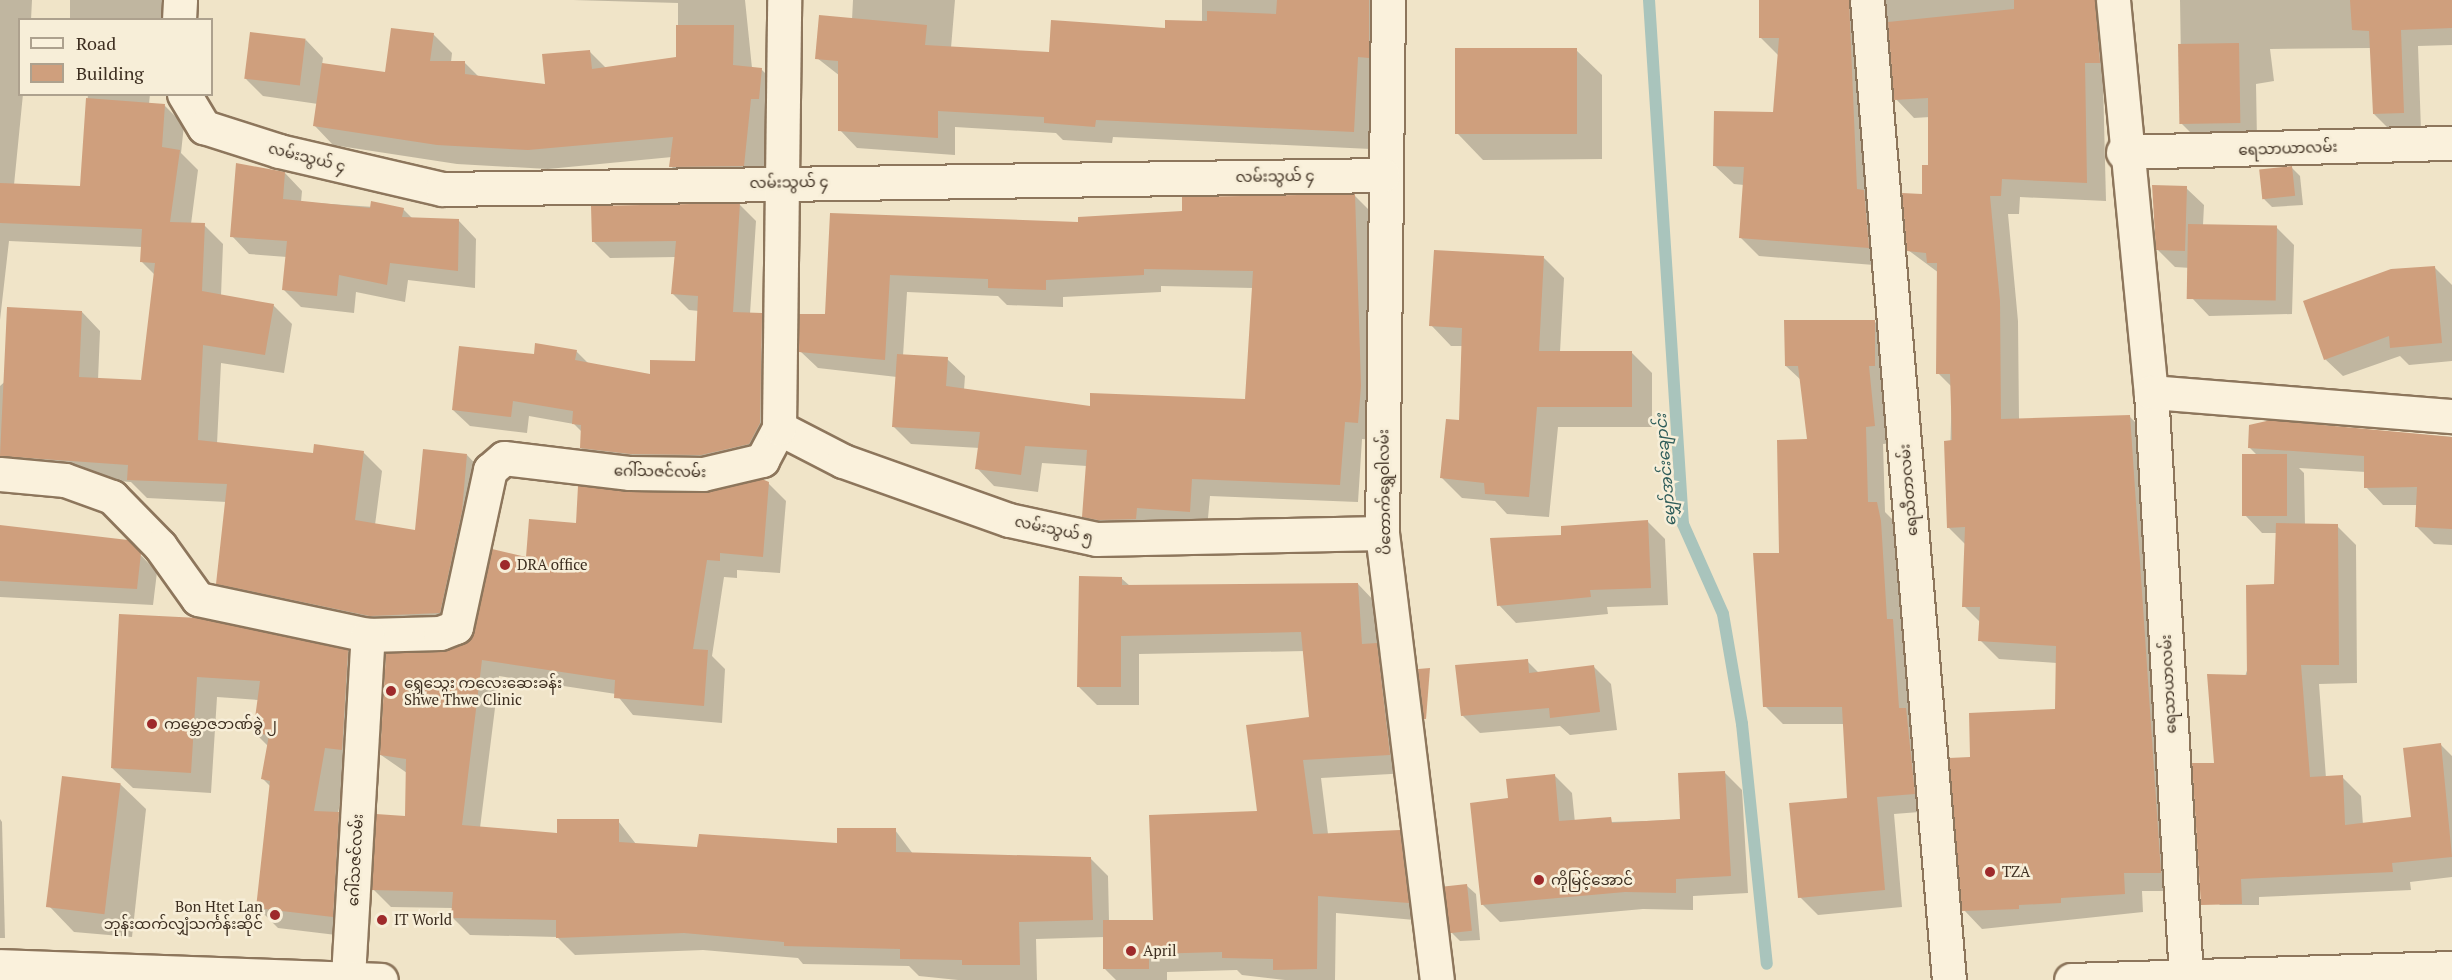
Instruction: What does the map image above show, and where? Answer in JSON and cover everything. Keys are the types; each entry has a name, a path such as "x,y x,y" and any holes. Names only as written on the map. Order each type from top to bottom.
{"street":[{"path":"179,18 180,0"},
{"name":"ဂေါ်သဇင်လမ်း","path":"0,474 64,480 112,497 160,546 198,599 368,635 440,633 456,627 490,470 504,458 630,473 703,474 762,460 779,428 779,182 784,0"},
{"name":"ပိတောက်ရွှေဝါလမ်း","path":"1388,0 1383,175 1382,533 1437,980"},
{"name":"ရေသီတာလမ်း","path":"1867,0 1949,980"},
{"name":"ရေသာယာလမ်း","path":"2113,0 2123,152 2151,392 2186,976"},
{"name":"လမ်းသွယ် ၄","path":"185,96 204,127 279,151 442,189 779,182 1383,175"},
{"name":"ရေသာယာလမ်း","path":"2123,152 2452,143"},
{"path":"2151,392 2452,416"},
{"name":"လမ်းသွယ် ၅","path":"779,428 843,461 1009,520 1096,539 1382,533"},
{"name":"ဂေါ်သဇင်လမ်း","path":"348,977 368,635"},
{"path":"0,966 381,980"},
{"path":"2071,980 2452,968"}],"building":[{"path":"1277,0 1369,0 1369,58 1358,57 1354,132 1096,120 1095,127 1044,123 1044,117 938,111 938,138 838,131 838,61 815,59 819,15 927,25 925,45 1049,52 1051,20 1165,28 1165,20 1207,21 1207,11 1276,14"},
{"path":"1759,0 1849,0 1857,189 1864,190 1869,248 1739,238 1744,167 1713,166 1714,111 1773,112 1779,38 1759,38"},
{"path":"2014,0 2095,0 2100,63 2085,63 2087,183 2002,179 2001,196 1990,196 2000,301 2001,419 2130,415 2161,873 2124,873 2125,894 2061,898 2061,903 2019,905 2019,909 1962,911 1949,758 1970,757 1969,713 2055,709 2056,646 1978,641 1980,607 1962,607 1965,527 1947,528 1944,441 1952,440 1950,374 1936,374 1937,263 1927,263 1926,253 1907,251 1902,193 1922,194 1922,165 1928,165 1928,98 1894,100 1888,22 2014,9"},
{"path":"2350,0 2452,0 2452,28 2401,30 2404,113 2373,114 2369,31 2352,30"},
{"path":"676,25 734,25 733,65 762,68 759,99 751,99 744,166 669,167 673,137 528,150 437,145 313,126 322,63 385,72 391,28 434,33 430,61 465,61 465,74 545,84 542,54 590,50 592,69 676,57"},
{"path":"250,32 306,39 300,85 244,79"},
{"path":"2239,43 2240,123 2179,124 2178,44"},
{"path":"1455,48 1577,48 1577,134 1455,134"},
{"path":"86,98 165,104 162,147 180,150 170,222 205,223 202,291 274,304 265,355 203,345 198,440 313,453 314,444 364,451 355,520 415,530 423,449 467,454 462,511 440,613 370,616 216,584 227,484 127,480 128,465 0,456 7,307 82,311 79,377 141,380 155,263 140,262 142,229 0,223 0,183 80,186"},
{"path":"236,163 285,172 283,199 370,208 371,201 404,208 402,217 459,219 458,271 390,263 387,285 339,275 337,296 282,290 287,241 230,237"},
{"path":"2292,166 2295,196 2262,199 2259,169"},
{"path":"2152,185 2187,186 2185,251 2156,250"},
{"path":"1355,194 1361,386 1358,423 1345,422 1340,485 1192,479 1190,512 1137,508 1136,519 1098,520 1082,517 1087,450 1025,446 1021,475 975,469 980,432 892,427 897,354 948,357 946,386 1090,406 1090,393 1245,399 1253,271 1144,269 1144,275 1046,280 1046,290 988,288 988,279 890,275 885,360 799,352 799,314 825,314 830,213 1078,222 1078,217 1182,211 1182,197"},
{"path":"740,203 733,312 762,313 760,423 749,444 701,455 631,454 580,448 581,425 572,424 573,411 513,401 511,417 452,410 459,346 534,354 535,343 577,350 575,360 650,374 650,360 695,361 698,296 671,294 676,241 592,242 591,206"},
{"path":"2188,224 2277,226 2276,301 2187,299"},
{"path":"1434,250 1544,256 1539,351 1632,351 1632,407 1537,407 1529,497 1485,494 1484,483 1440,478 1446,419 1459,420 1462,328 1429,326"},
{"path":"2435,266 2442,343 2390,348 2389,336 2324,360 2303,301 2391,269"},
{"path":"1784,320 1875,320 1875,366 1869,366 1875,426 1866,427 1868,502 1877,502 1881,521 1887,619 1893,619 1899,708 1906,708 1915,794 1877,797 1885,890 1798,898 1789,803 1847,798 1842,707 1763,707 1753,553 1779,553 1777,440 1807,439 1798,366 1785,366"},
{"path":"2271,420 2452,437 2452,529 2415,527 2417,487 2364,488 2364,456 2248,448 2249,425"},
{"path":"2242,454 2287,454 2287,516 2242,516"},
{"path":"762,479 769,482 763,557 720,553 720,561 707,560 693,649 708,650 704,706 614,698 615,680 482,660 462,825 557,833 557,819 619,819 619,842 697,847 699,834 837,843 837,828 896,828 896,852 1091,857 1093,920 1019,922 1020,965 962,965 962,960 900,959 900,949 784,946 784,942 684,933 556,938 556,920 451,918 453,892 372,890 376,814 405,816 406,759 380,755 386,653 441,652 470,640 492,549 526,557 529,519 576,523 578,486 703,493"},
{"path":"1648,520 1651,588 1590,590 1591,597 1497,606 1490,538 1561,535 1561,526"},
{"path":"2276,523 2338,524 2339,665 2301,665 2310,777 2343,775 2345,825 2411,817 2403,748 2441,743 2452,857 2392,863 2393,872 2241,879 2242,904 2201,905 2192,763 2214,763 2207,674 2247,675 2246,585 2274,584"},
{"path":"0,525 128,540 141,553 137,589 0,581"},
{"path":"1079,576 1122,577 1122,585 1358,583 1362,644 1377,643 1390,755 1303,760 1313,834 1400,830 1409,903 1318,896 1317,969 1273,970 1273,959 1222,958 1222,952 1149,954 1149,969 1103,969 1103,920 1153,920 1149,815 1257,811 1246,725 1309,717 1301,632 1121,636 1121,687 1077,687"},
{"path":"119,614 199,618 348,650 342,750 325,748 314,811 339,812 333,917 256,908 270,781 261,779 269,735 253,733 260,681 197,677 191,773 111,768"},
{"path":"1528,659 1529,673 1594,665 1600,712 1550,718 1549,708 1461,716 1455,665"},
{"path":"1430,668 1426,719 1424,719 1418,669"},
{"path":"1725,771 1731,876 1676,879 1676,893 1625,892 1481,905 1470,803 1508,798 1506,779 1555,774 1559,821 1611,817 1612,823 1680,819 1678,773"},
{"path":"62,776 121,783 104,914 46,907"},
{"path":"1467,884 1472,931 1449,933 1444,886"}],"waterway":[{"name":"မျှော်အင်းချောင်း","path":"1649,0 1683,524 1723,614 1742,724 1767,964"}],"place":[{"name":"DRA office","path":"505,565"},
{"name":"ရွှေသွေး ကလေးဆေးခန်း Shwe Thwe Clinic","path":"391,691"},
{"name":"ကမ္ဘောဇဘဏ်ခွဲ ၂","path":"152,724"},
{"name":"TZA","path":"1990,872"},
{"name":"ကိုမြင့်အောင်","path":"1539,880"},
{"name":"Bon Htet Lan ဘုန်းထက်လျှံသင်္ကန်းဆိုင်","path":"275,915"},
{"name":"IT World","path":"382,920"},
{"name":"April","path":"1131,951"}]}
